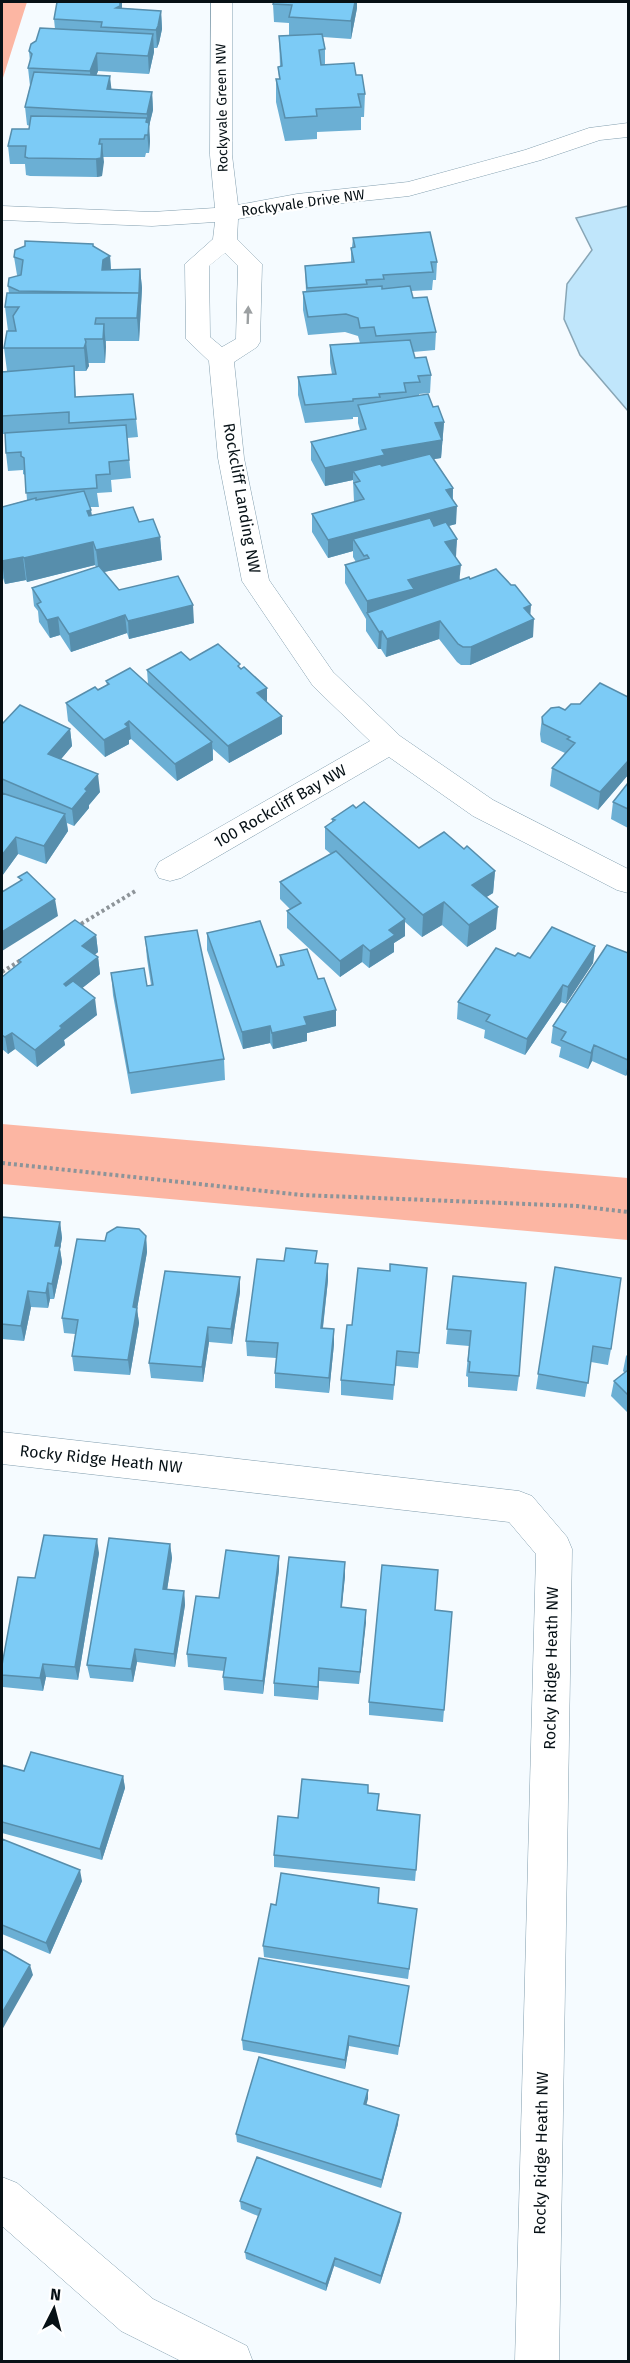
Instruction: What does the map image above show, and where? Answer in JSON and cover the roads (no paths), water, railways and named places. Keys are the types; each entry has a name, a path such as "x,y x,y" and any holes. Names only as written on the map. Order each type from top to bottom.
{"street":[{"name":"Rockyvale Green NW","path":"220,2 221,155 227,214"},
{"name":"Rockyvale Drive NW","path":"2,213 152,219 227,214 297,201 409,189 533,155 597,133 628,130"},
{"path":"225,241 250,264 248,342 221,359 198,339 197,264 225,241 227,214"},
{"name":"Rockcliff Landing NW","path":"221,359 231,458 256,580 323,679 390,743 483,808 628,882"},
{"name":"100 Rockcliff Bay NW","path":"170,870 390,743"},
{"name":"Rocky Ridge Heath NW","path":"2,1448 519,1507 554,1549 537,2361"},
{"path":"2,2198 137,2315 231,2361"}],"water":[{"path":"628,206 628,411 580,355 564,319 567,284 592,250 576,218"}]}
